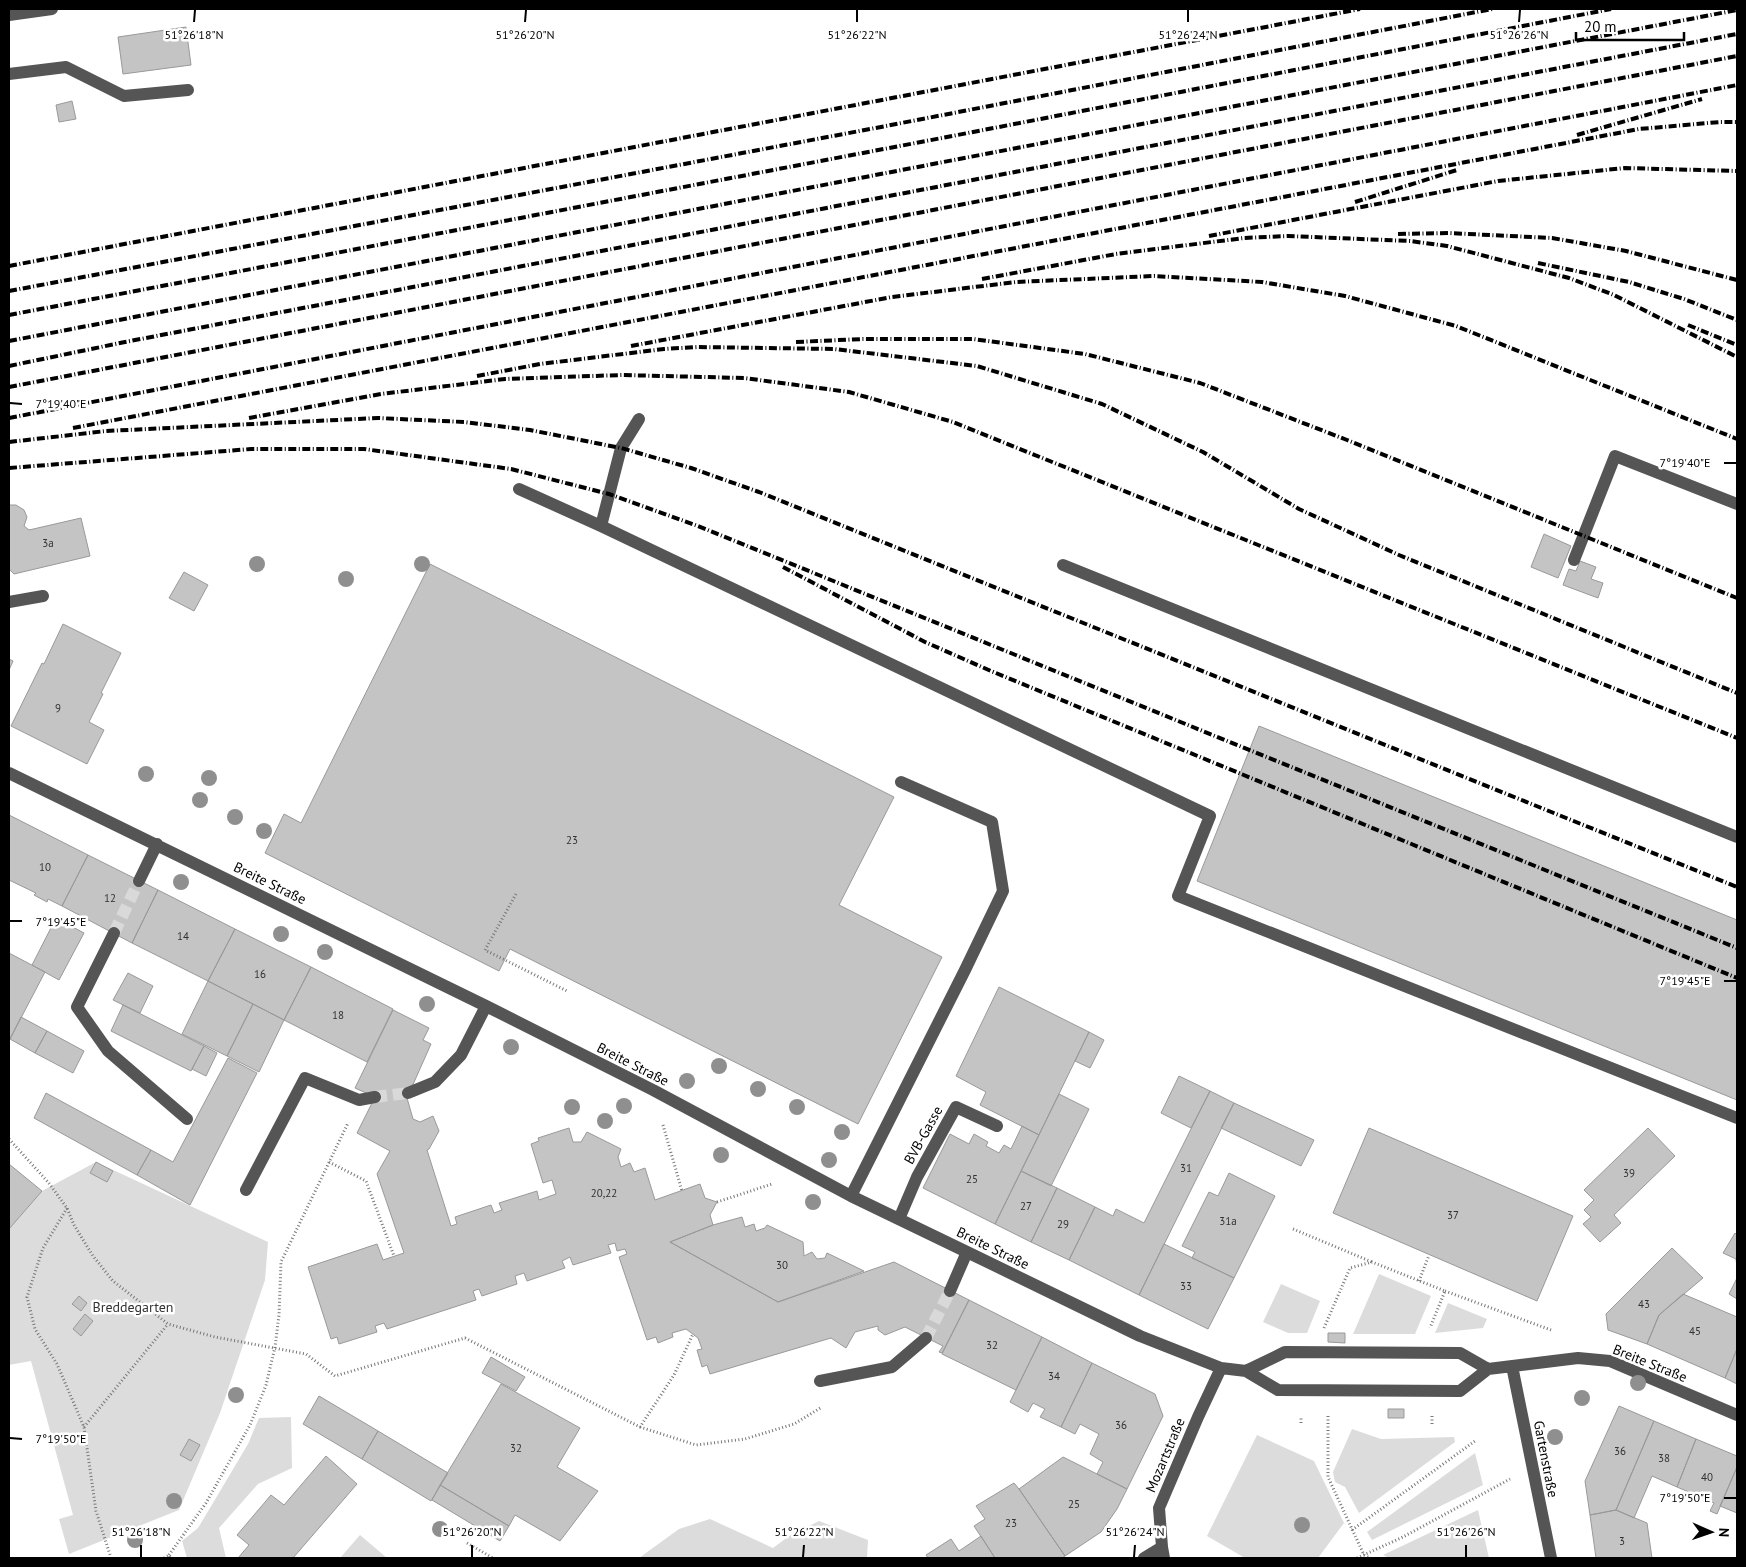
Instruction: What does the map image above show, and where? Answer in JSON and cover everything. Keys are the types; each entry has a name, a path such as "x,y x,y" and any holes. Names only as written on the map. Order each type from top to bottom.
{"street":[{"path":"9,15 52,9"},
{"path":"9,74 66,66 124,96 188,90"},
{"path":"601,526 621,448 639,419"},
{"path":"1574,560 1615,456 1737,504"},
{"path":"519,488 1210,816 1178,896 1737,1118"},
{"path":"1064,565 1737,838"},
{"path":"9,602 43,596"},
{"name":"Breite Straße","path":"9,773 486,1006 653,1090 851,1196 1140,1336 1221,1368 1246,1370 1278,1390 1460,1391 1488,1369 1578,1358 1610,1361 1737,1415"},
{"path":"851,1196 1003,891 992,822 901,782"},
{"path":"139,881 157,844"},
{"path":"114,933 77,1007 108,1051 187,1119"},
{"path":"408,1093 436,1082 461,1056 486,1006"},
{"path":"246,1190 305,1078 359,1100 375,1097"},
{"name":"BVB-Gasse","path":"899,1219 917,1177 956,1107 997,1126"},
{"path":"950,1290 967,1252"},
{"path":"820,1381 892,1367 926,1338"},
{"name":"Breite Straße","path":"1246,1370 1285,1352 1460,1353 1488,1369"},
{"name":"Gartenstraße","path":"1512,1366 1551,1558"},
{"name":"Mozartstraße","path":"1163,1553 1159,1508 1198,1416 1221,1368"},
{"path":"1144,1558 1163,1553"}],"path":[{"path":"516,894 485,950 567,991"},
{"path":"653,1090 682,1191"},
{"path":"164,1558 170,1556 206,1503 250,1425 266,1385 275,1347 279,1315 281,1262 359,1100"},
{"path":"9,1139 48,1182 67,1208 93,1256 112,1281 168,1324 215,1337 306,1354 335,1376 465,1338 640,1427 696,1445 745,1439 794,1424 830,1402 820,1381"},
{"path":"329,1162 366,1181 394,1256"},
{"path":"717,1202 806,1173"},
{"path":"67,1208 43,1248 27,1297 35,1329 57,1364 84,1427 96,1511 111,1558"},
{"path":"1293,1230 1419,1281 1551,1330"},
{"path":"1419,1281 1429,1255"},
{"path":"1323,1331 1350,1268 1372,1262"},
{"path":"1434,1353 1434,1344 1429,1331 1445,1291"},
{"path":"84,1427 168,1324"},
{"path":"640,1427 674,1376 693,1334"},
{"path":"1328,1414 1328,1477 1364,1555 1370,1558"},
{"path":"1352,1530 1475,1441"},
{"path":"1357,1558 1403,1537 1532,1467"},
{"path":"467,1543 492,1558"}],"green space":[{"name":"Breddegarten","path":"96,1162 268,1242 265,1280 220,1413 179,1510 69,1554 59,1519 73,1515 31,1361 9,1365 9,1229 42,1191"},
{"path":"1379,1274 1431,1296 1415,1334 1353,1334"},
{"path":"1281,1284 1320,1301 1307,1333 1288,1333 1263,1322"},
{"path":"1448,1303 1487,1319 1483,1328 1435,1333"},
{"path":"291,1417 292,1468 258,1484 219,1528 226,1558 187,1558 182,1541 198,1528 248,1444 259,1418"},
{"path":"1352,1429 1381,1439 1454,1437 1455,1442 1359,1513 1345,1487 1335,1482 1333,1472"},
{"path":"1257,1435 1314,1461 1344,1523 1318,1558 1245,1558 1207,1536"},
{"path":"1475,1453 1483,1485 1372,1540 1367,1532"},
{"path":"1478,1510 1489,1558 1389,1558 1383,1555"},
{"path":"710,1519 773,1548 789,1536 819,1521 868,1540 867,1558 639,1558 679,1529"},
{"path":"360,1535 387,1558 340,1558"}],"building":[{"path":"186,27 191,65 123,74 118,37"},
{"path":"72,101 76,119 59,122 56,105"},
{"path":"9,505 16,505 24,510 27,517 24,526 29,530 81,518 90,556 14,574 9,569"},
{"path":"1544,534 1571,546 1558,578 1531,567"},
{"path":"1580,561 1596,567 1591,579 1603,583 1598,598 1563,585 1569,569 1576,571"},
{"path":"430,564 894,797 839,905 942,957 858,1124 510,949 499,971 265,853 284,814 301,823"},
{"path":"184,572 208,585 194,611 169,598"},
{"path":"63,624 121,653 89,722 104,730 87,764 11,726"},
{"path":"9,659 13,661 9,670"},
{"path":"1259,726 1737,920 1737,1100 1197,881"},
{"path":"9,815 88,855 62,906 48,899 47,902 34,895 36,893 9,880"},
{"path":"88,855 158,890 132,943 62,906"},
{"path":"158,890 235,929 208,981 132,943"},
{"path":"56,918 84,933 59,980 32,965"},
{"path":"235,929 311,967 284,1020 208,981"},
{"path":"9,953 45,972 10,1039 9,1039"},
{"path":"311,967 393,1009 367,1062 284,1020"},
{"path":"128,973 153,986 140,1013 113,1000"},
{"path":"208,981 253,1004 227,1056 182,1034"},
{"path":"999,987 1089,1032 1039,1135 980,1105 986,1092 956,1076"},
{"path":"253,1004 284,1020 259,1072 227,1056"},
{"path":"123,1005 204,1046 191,1071 111,1031"},
{"path":"393,1010 429,1028 423,1040 431,1044 407,1098 413,1119 420,1122 433,1116 439,1131 427,1150 451,1226 457,1224 455,1217 491,1205 494,1213 502,1210 499,1203 537,1191 539,1200 556,1194 552,1180 543,1183 531,1144 539,1141 538,1138 569,1128 573,1142 581,1142 587,1132 621,1149 618,1157 621,1167 630,1163 634,1172 645,1168 655,1200 700,1184 705,1198 717,1202 710,1215 713,1225 670,1242 778,1302 894,1262 969,1300 942,1353 939,1352 943,1346 905,1327 885,1335 878,1330 878,1326 855,1332 846,1348 831,1338 710,1374 707,1365 702,1367 697,1350 702,1349 698,1338 686,1329 672,1333 673,1337 658,1343 656,1337 647,1340 619,1257 627,1254 625,1249 617,1251 615,1243 608,1245 611,1253 573,1265 570,1257 562,1261 565,1268 527,1281 524,1273 515,1276 517,1284 482,1296 479,1289 473,1291 476,1300 387,1329 384,1323 375,1326 377,1332 339,1344 337,1337 331,1339 308,1267 377,1244 383,1260 404,1253 377,1174 390,1151 357,1133 375,1097 355,1088"},
{"path":"21,1017 47,1031 35,1053 10,1039"},
{"path":"47,1031 84,1051 73,1073 35,1053"},
{"path":"1089,1032 1104,1040 1090,1068 1075,1061"},
{"path":"204,1046 217,1053 206,1076 192,1069"},
{"path":"228,1058 257,1073 190,1205 137,1175 151,1150 173,1162"},
{"path":"1179,1076 1210,1091 1191,1128 1161,1113"},
{"path":"1210,1091 1234,1103 1139,1295 1069,1260 1095,1207 1113,1216 1116,1209 1144,1223"},
{"path":"46,1093 151,1150 137,1175 34,1118"},
{"path":"1059,1094 1089,1109 1051,1186 1021,1171"},
{"path":"1234,1103 1314,1140 1301,1166 1221,1128"},
{"path":"1022,1126 1039,1135 995,1224 923,1188 950,1134 969,1144 974,1134 988,1142 986,1146 999,1153 1004,1145 1011,1149"},
{"path":"1369,1128 1573,1216 1537,1301 1333,1213"},
{"path":"1648,1128 1675,1156 1614,1215 1621,1223 1600,1242 1583,1224 1591,1217 1584,1210 1594,1200 1584,1190"},
{"path":"96,1162 113,1171 107,1182 90,1173"},
{"path":"9,1164 42,1191 9,1229"},
{"path":"1021,1171 1057,1188 1031,1242 995,1224"},
{"path":"1229,1173 1275,1196 1234,1278 1192,1258 1195,1252 1182,1246 1209,1192 1218,1196"},
{"path":"1057,1188 1095,1207 1069,1260 1031,1242"},
{"path":"742,1217 745,1227 754,1224 756,1231 765,1228 767,1225 803,1242 804,1256 812,1252 817,1259 825,1258 827,1253 864,1271 778,1302 670,1242 713,1225"},
{"path":"1735,1233 1737,1235 1737,1267 1736,1259 1723,1253"},
{"path":"1164,1244 1234,1278 1208,1329 1139,1295"},
{"path":"1672,1248 1703,1278 1659,1315 1647,1344 1608,1330 1606,1314"},
{"path":"1737,1278 1737,1299 1729,1294"},
{"path":"1683,1294 1737,1317 1737,1349 1725,1378 1647,1344 1659,1315"},
{"path":"79,1296 87,1303 81,1311 72,1304"},
{"path":"969,1300 1042,1337 1016,1390 942,1354"},
{"path":"85,1314 93,1321 81,1336 73,1329"},
{"path":"1328,1333 1345,1333 1345,1343 1328,1342"},
{"path":"1042,1337 1092,1363 1061,1427 1040,1417 1045,1409 1033,1403 1028,1412 1010,1402"},
{"path":"1737,1349 1737,1384 1725,1378"},
{"path":"491,1357 525,1377 516,1391 482,1373"},
{"path":"1092,1363 1155,1394 1163,1416 1127,1489 1097,1474 1103,1462 1090,1454 1099,1434 1080,1424 1075,1434 1061,1427"},
{"path":"501,1384 580,1428 557,1467 598,1491 560,1541 515,1515 509,1526 440,1485"},
{"path":"319,1396 378,1431 362,1459 303,1424"},
{"path":"1619,1406 1654,1421 1616,1510 1590,1515 1585,1481"},
{"path":"1388,1409 1404,1409 1404,1418 1388,1418"},
{"path":"1654,1421 1696,1439 1677,1487 1652,1476 1634,1518 1616,1510"},
{"path":"378,1431 448,1473 431,1501 362,1459"},
{"path":"189,1439 200,1445 191,1461 180,1455"},
{"path":"1696,1439 1737,1456 1737,1467 1717,1514 1710,1511 1714,1503 1677,1487"},
{"path":"326,1456 357,1484 293,1558 238,1558 249,1545 237,1535 271,1495 284,1505"},
{"path":"1063,1457 1127,1489 1117,1509 1101,1532 1065,1556 1019,1489"},
{"path":"1737,1467 1737,1513 1720,1506"},
{"path":"1014,1483 1065,1556 1062,1558 995,1558 974,1526 985,1519 976,1506"},
{"path":"440,1485 509,1526 500,1541 432,1500"},
{"path":"1616,1510 1647,1523 1652,1558 1596,1558 1590,1515"},
{"path":"981,1536 995,1558 928,1558 926,1555 951,1539 959,1551"}],"tunnel":[{"path":"114,933 139,881"},
{"path":"375,1097 408,1093"},
{"path":"926,1338 950,1291"}],"railway":[{"path":"9,266 1360,9"},
{"path":"9,291 886,126 1492,9"},
{"path":"9,315 1611,9"},
{"path":"9,341 1737,10"},
{"path":"9,366 125,342 1737,34"},
{"path":"9,387 1737,56"},
{"path":"9,418 1737,85"},
{"path":"1577,135 1702,99"},
{"path":"73,428 1639,129 1737,122"},
{"path":"1209,236 1498,181 1625,168 1737,171"},
{"path":"1355,202 1457,170"},
{"path":"1398,234 1448,233 1552,238 1626,251 1737,280"},
{"path":"982,279 1116,254 1244,238 1288,236 1410,241 1447,246 1569,278 1614,295 1737,357"},
{"path":"1538,263 1629,282 1684,299 1737,320"},
{"path":"631,346 892,297 1016,282 1154,276 1262,282 1345,296 1456,326 1737,439"},
{"path":"1688,325 1737,345"},
{"path":"796,342 863,339 973,339 1085,354 1200,383 1347,440 1737,598"},
{"path":"477,376 540,364 664,349 698,347 834,349 977,366 1102,404 1203,452 1299,509 1399,555 1737,693"},
{"path":"249,418 381,394 505,379 622,375 744,378 849,392 953,422 1737,738"},
{"path":"9,442 106,431 378,418 464,422 530,430 621,448 691,468 759,492 1737,887"},
{"path":"9,468 251,449 364,449 511,469 609,494 698,526 1737,948"},
{"path":"783,567 925,642 991,671 1737,978"}]}
